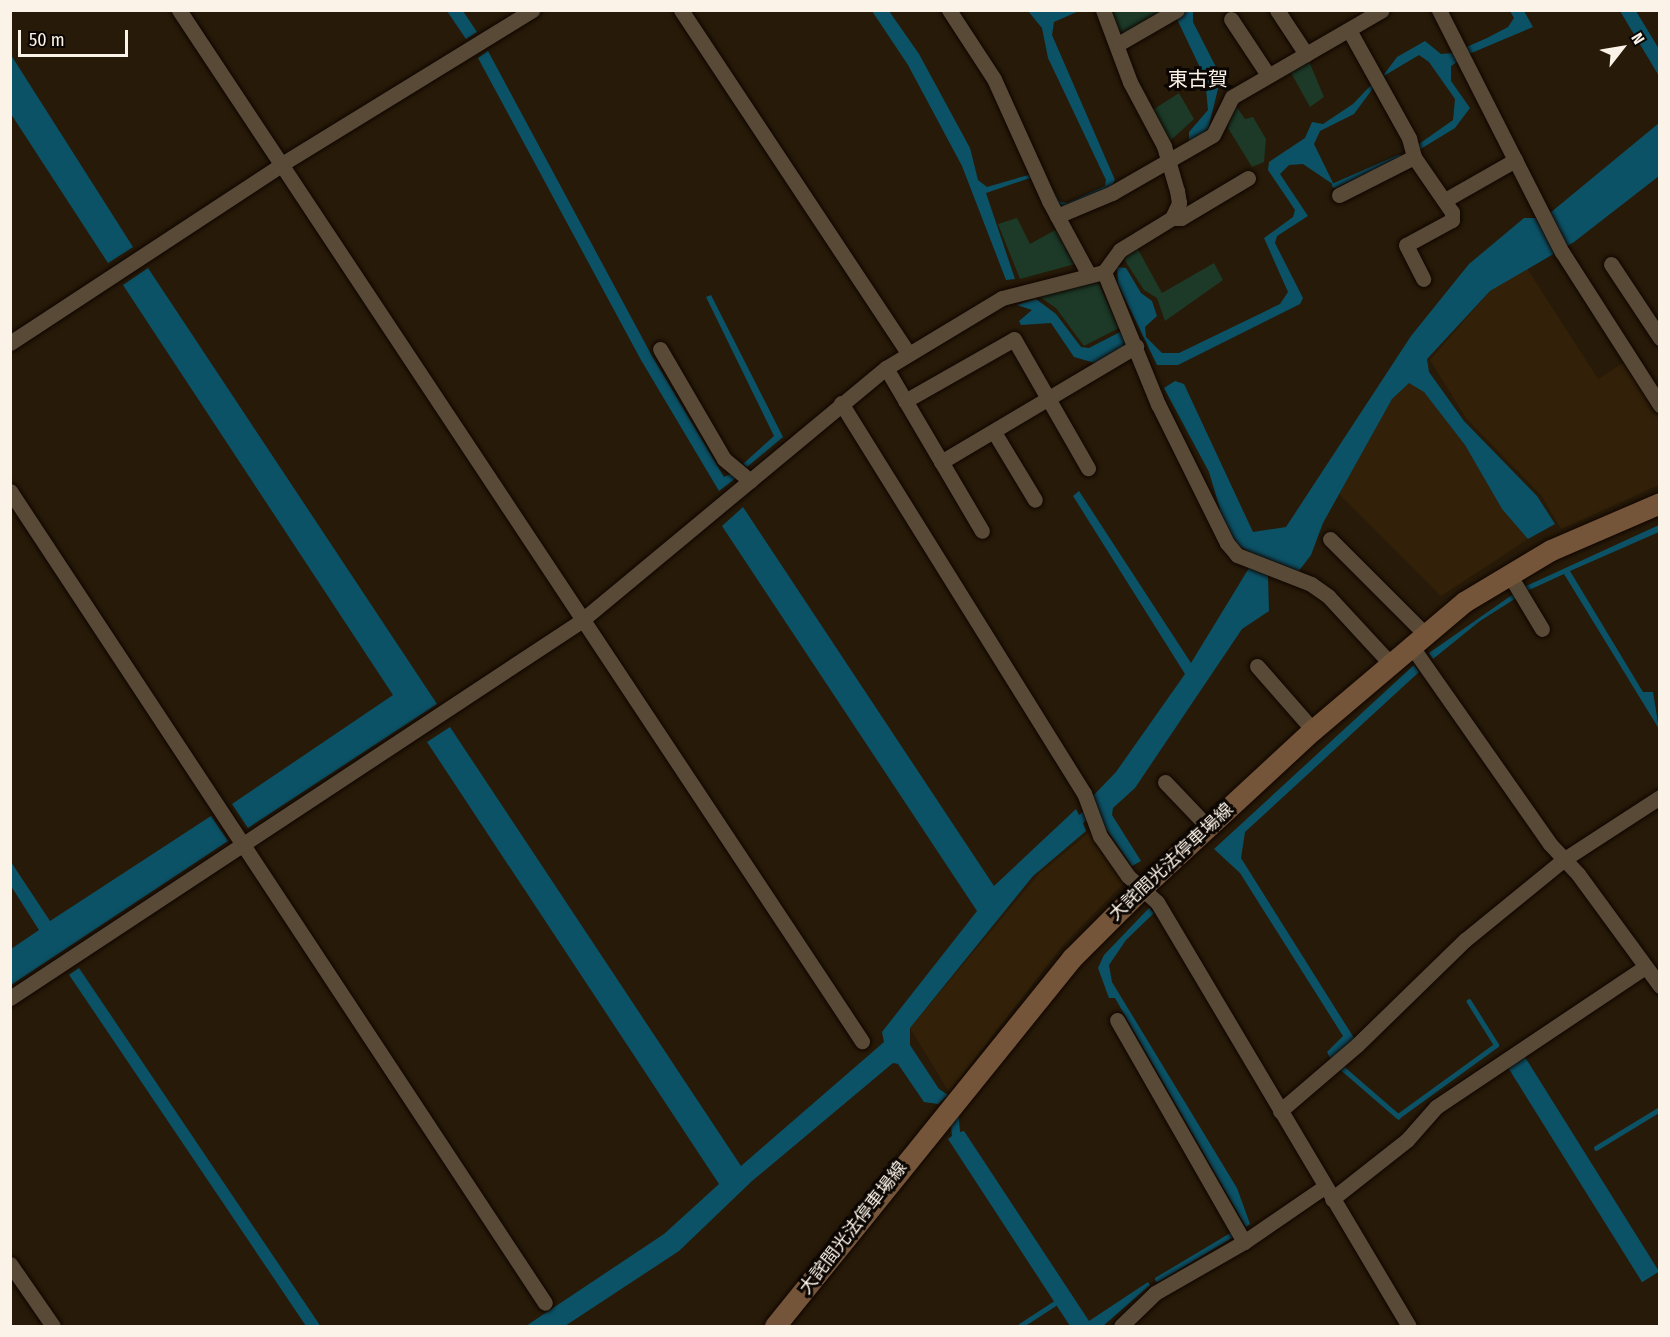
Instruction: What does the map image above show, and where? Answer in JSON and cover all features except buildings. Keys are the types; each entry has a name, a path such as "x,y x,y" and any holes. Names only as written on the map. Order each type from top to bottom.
{"main road":[{"name":"大詫間光法停車場線","path":"775,1326 1072,958 1141,889 1312,730 1417,639 1516,586 1551,550 1659,503"}],"street":[{"path":"179,10 581,621 862,1041"},
{"path":"10,343 282,164 532,10"},
{"path":"681,10 908,353"},
{"path":"949,10 1014,117 1057,216 1096,273 1136,346 1158,404 1227,543 1237,555 1258,566 1311,584 1328,596 1389,662"},
{"path":"1103,10 1118,44 1130,82 1169,161 1179,203 1172,218"},
{"path":"1277,10 1306,54"},
{"path":"1057,216 1112,193 1213,135 1232,97 1382,10"},
{"path":"1439,10 1557,241 1659,405"},
{"path":"1118,44 1174,13"},
{"path":"1231,19 1268,75"},
{"path":"1349,30 1409,138 1414,157 1452,212 1452,220 1406,245 1423,279"},
{"path":"1339,195 1414,157"},
{"path":"1445,200 1515,160"},
{"path":"10,998 581,621 841,403 908,353 1002,298 1096,273 1120,250 1172,218 1181,218 1248,178"},
{"path":"1611,264 1659,338"},
{"path":"905,401 1014,339 1048,402 1088,468"},
{"path":"941,462 1048,402 1136,346"},
{"path":"660,349 724,459 750,481"},
{"path":"886,368 982,531"},
{"path":"841,403 1088,804 1100,836 1141,889 1157,902 1409,1326"},
{"path":"994,432 1035,500"},
{"path":"10,491 545,1303"},
{"path":"1330,539 1417,639 1563,860 1578,874 1659,986"},
{"path":"1516,586 1542,629"},
{"path":"1257,666 1312,730"},
{"path":"1166,783 1208,827"},
{"path":"1280,1111 1357,1045 1465,940 1563,860 1659,797"},
{"path":"1121,1326 1155,1293 1328,1193 1407,1140 1436,1107 1645,967"},
{"path":"1117,1020 1244,1242"},
{"path":"10,1264 52,1326"}],"shaded area":[{"path":"1526,267 1598,379 1626,361 1659,415 1659,485 1561,529 1541,495 1466,418 1430,360 1490,291"},
{"path":"1409,382 1424,392 1465,445 1502,509 1528,539 1441,596 1339,494 1392,399"},
{"path":"1090,832 1126,881 1063,945 949,1092 910,1028 1039,874"}],"green space":[{"path":"1109,11 1162,11 1121,35"},
{"path":"1308,59 1324,97 1310,107 1290,71"},
{"path":"1179,93 1194,119 1170,141 1151,111"},
{"path":"1234,103 1245,119 1253,117 1266,139 1264,162 1252,167 1228,128"},
{"path":"1017,218 1030,244 1057,229 1075,264 1020,279 998,224"},
{"path":"1135,244 1162,293 1214,263 1223,280 1165,321 1157,298 1144,290 1122,256"},
{"path":"1098,282 1119,328 1084,346 1056,308 1037,295"}],"water":[{"path":"447,11 463,11 477,32 466,39"},
{"path":"872,11 889,11 919,54 970,148 978,180 987,187 1032,174 1033,177 986,193 1015,279 1006,280 962,166 908,65"},
{"path":"1028,11 1079,11 1054,22 1052,35 1115,180 1112,186 1064,208 1057,206 1047,181 1060,202 1067,203 1105,186 1106,180 1048,58 1042,28"},
{"path":"1185,11 1193,11 1193,22 1221,77 1208,129 1189,144 1189,132 1208,110 1205,78 1176,17"},
{"path":"1510,11 1524,11 1533,27 1469,54 1451,66 1451,81 1470,108 1455,128 1419,150 1419,144 1453,120 1455,99 1429,62 1419,55 1382,77 1397,57 1425,41 1441,54 1453,53 1487,38 1508,27 1514,18"},
{"path":"1620,11 1636,11 1659,49 1659,76"},
{"path":"488,51 652,356 724,477 733,473 736,478 719,491 641,360 478,58"},
{"path":"11,55 133,247 108,263 11,114"},
{"path":"1372,84 1374,87 1354,114 1320,131 1314,144 1334,185 1303,164 1289,165 1280,174 1308,216 1277,236 1275,243 1303,298 1300,304 1178,365 1157,365 1118,284 1117,267 1126,268 1141,293 1152,301 1157,316 1145,327 1146,337 1162,353 1179,353 1280,304 1288,292 1264,238 1293,217 1295,210 1268,170 1269,162 1305,138 1312,122 1323,124 1353,104"},
{"path":"1659,123 1659,176 1574,242 1490,291 1427,359 1429,372 1464,421 1537,496 1555,524 1528,539 1502,509 1465,445 1424,392 1409,383 1392,399 1323,523 1311,555 1298,572 1273,564 1268,576 1269,611 1242,629 1135,788 1113,808 1112,815 1141,861 1132,866 1103,824 1091,798 1116,772 1185,674 1073,496 1079,491 1191,663 1249,568 1259,572 1263,560 1236,544 1218,513 1220,509 1209,472 1164,388 1175,381 1184,384 1253,532 1286,527 1411,336 1469,264 1524,218 1536,218 1540,226 1553,219 1550,213"},
{"path":"148,268 437,704 248,828 232,804 393,695 123,285"},
{"path":"711,295 783,437 747,467 743,464 774,436 706,297"},
{"path":"1036,299 1056,314 1081,347 1089,348 1120,332 1127,344 1095,363 1074,357 1051,323 1021,325 1019,321 1032,310 1017,305"},
{"path":"743,507 994,886 1076,809 1079,815 1084,811 1088,819 1083,823 1086,831 1033,876 910,1028 910,1045 939,1089 948,1095 938,1104 924,1102 898,1064 893,1063 752,1181 679,1251 565,1326 526,1326 664,1234 719,1184 427,742 450,727 741,1166 884,1042 882,1032 977,911 722,526"},
{"path":"1659,525 1659,532 1570,571 1643,692 1653,692 1659,729 1564,574 1527,591 1480,621 1433,659 1429,653 1522,588"},
{"path":"1414,665 1419,672 1245,832 1241,858 1354,1038 1332,1061 1327,1052 1343,1036 1240,873 1214,849"},
{"path":"211,816 228,841 11,985 11,949 39,930 11,886 11,862 50,921"},
{"path":"1149,908 1154,913 1126,940 1109,965 1112,982 1237,1188 1250,1224 1246,1227 1115,998 1109,998 1098,968 1104,955"},
{"path":"79,968 319,1324 306,1326 69,975"},
{"path":"1525,1057 1659,1272 1642,1282 1508,1068"},
{"path":"958,1108 960,1132 964,1131 1089,1321 1148,1282 1150,1285 1103,1326 1070,1326 948,1139 952,1136 950,1118"}],"waterway":[{"path":"1334,185 1398,157"},
{"path":"1340,1066 1398,1116 1496,1045 1469,1002"},
{"path":"1596,1148 1660,1109"},
{"path":"1157,1279 1229,1236"},
{"path":"1020,1326 1055,1303"}],"district":[{"name":"東古賀","path":"1198,79"}]}
